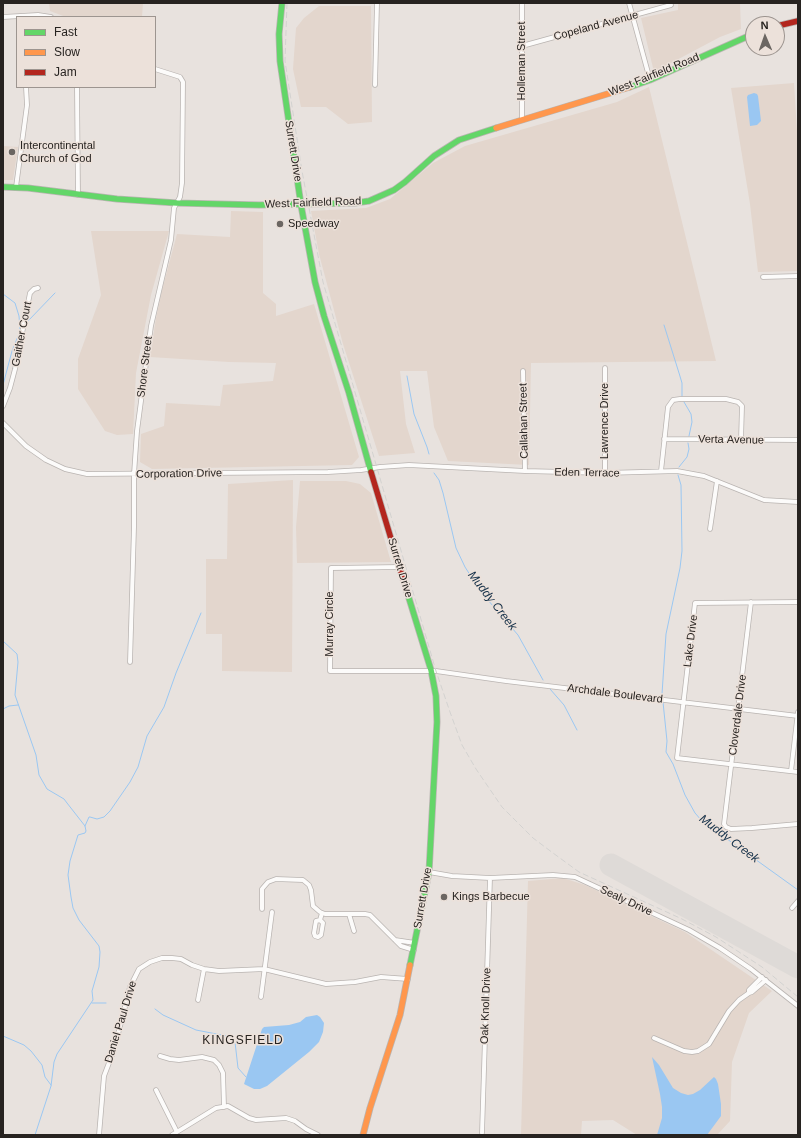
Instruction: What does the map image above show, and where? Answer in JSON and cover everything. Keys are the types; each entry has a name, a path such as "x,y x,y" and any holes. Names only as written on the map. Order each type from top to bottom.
{"street":[{"name":"Surrett Drive","path":"282,3 279,34 280,61 301,205 315,282 431,670 436,696 437,722 429,872 400,1015 370,1108 363,1135"},
{"path":"375,85 377,3"},
{"name":"Holleman Street","path":"522,3 522,120"},
{"path":"630,3 650,80"},
{"name":"Copeland Avenue","path":"522,46 671,5"},
{"path":"3,17 16,16"},
{"path":"20,16 44,16"},
{"path":"785,24 798,21"},
{"name":"West Fairfield Road","path":"3,187 16,187 120,199 177,203 224,205 356,204 382,196 405,182 425,163 447,146 465,138 600,97 650,80 745,38"},
{"name":"Shore Street","path":"130,662 134,474 137,431 147,347 171,240 174,208 180,197 182,183 184,84 181,78 156,69"},
{"path":"16,187 28,105 26,88"},
{"path":"77,88 78,194"},
{"path":"763,277 798,276"},
{"name":"Gaither Court","path":"3,406 15,369 30,293 34,289 38,288"},
{"name":"Lawrence Drive","path":"605,368 605,474"},
{"name":"Callahan Street","path":"523,371 525,471"},
{"path":"661,471 668,404 673,400 726,399 738,402 742,406 741,440"},
{"name":"Corporation Drive","path":"3,423 36,453 65,469 85,473 134,474 316,472 370,469"},
{"name":"Verta Avenue","path":"664,439 798,440"},
{"name":"Eden Terrace","path":"370,469 421,465 605,474 661,471 691,472 764,500 798,502"},
{"path":"710,529 717,481"},
{"name":"Murray Circle","path":"400,567 331,568 330,671 431,670"},
{"name":"Lake Drive","path":"732,764 677,758 695,602 798,602"},
{"name":"Cloverdale Drive","path":"751,602 724,824 726,827 731,828 752,828 798,824"},
{"name":"Archdale Boulevard","path":"431,670 506,681 798,716"},
{"path":"791,771 798,712"},
{"path":"732,764 798,772"},
{"name":"Sealy Drive","path":"429,872 452,876 490,878 553,875 575,877 689,930 726,952 764,979 798,1006"},
{"name":"Oak Knoll Drive","path":"482,1133 490,878"},
{"path":"262,909 262,889 268,882 276,879 303,880 309,885 311,890 313,906 322,913 370,915 395,940 414,947"},
{"path":"792,908 798,900"},
{"path":"260,997 272,912"},
{"path":"320,920 322,913"},
{"path":"349,914 354,931"},
{"name":"Daniel Paul Drive","path":"99,1135 104,1076 116,1041 130,987 139,969 150,962 162,958 172,958 181,959 204,969 219,971 264,969 326,984 355,982 381,977 408,979"},
{"path":"198,1000 204,969"},
{"path":"654,1038 684,1051 698,1051 709,1044 729,1011 749,993 749,990 764,979"},
{"path":"160,1056 179,1060 202,1057 214,1060 219,1065 223,1073 224,1107"},
{"path":"156,1090 177,1132"},
{"path":"172,1135 216,1108 228,1106 249,1118 256,1120 286,1118 295,1121 318,1135"}],"shaded area":[{"path":"49,3 143,3 142,16 63,16 50,11"},
{"path":"678,3 740,3 741,29 720,37 654,72 641,18 678,10"},
{"path":"319,6 371,6 372,122 348,124 326,107 301,107 293,69 296,28 304,18"},
{"path":"794,83 798,147 798,271 758,272 750,204 731,88"},
{"path":"649,87 716,361 531,363 529,465 448,461 434,427 427,371 400,371 406,424 415,453 379,456 343,344 319,254 311,211 366,208 390,199 433,163 465,146 617,102"},
{"path":"3,146 18,147 13,180 3,180"},
{"path":"231,211 263,212 263,293 276,304 276,316 314,304 359,457 352,465 152,469 140,462 141,434 164,426 166,403 220,406 223,385 273,381 276,363 229,362 150,357 162,290 177,234 230,237"},
{"path":"91,231 169,231 151,295 136,373 133,434 117,435 105,431 78,389 78,359 101,295"},
{"path":"293,480 292,672 222,671 222,634 206,634 206,559 227,559 228,484"},
{"path":"300,481 346,481 360,484 371,493 391,562 297,563 296,527"},
{"path":"563,878 585,885 685,932 772,991 749,1013 732,1062 730,1121 717,1135 637,1135 613,1120 582,1121 581,1135 521,1135 528,881"}],"water":[{"path":"754,93 758,96 761,121 757,125 750,126 747,97 748,95"},
{"path":"317,1015 324,1023 323,1032 319,1042 309,1052 267,1086 260,1089 254,1089 244,1084 262,1029 264,1027 289,1025 300,1022 306,1017"},
{"path":"652,1057 659,1065 673,1088 681,1093 688,1095 693,1094 700,1090 714,1077 716,1079 721,1104 721,1116 707,1135 657,1135 662,1118 662,1107"}],"waterway":[{"path":"28,321 55,293"},
{"path":"3,294 15,303 19,316 20,329"},
{"path":"664,325 682,383 682,396"},
{"path":"3,385 12,351 21,329"},
{"name":"Muddy Creek","path":"407,376 414,414 429,454"},
{"path":"684,402 691,414 692,422 689,436"},
{"path":"679,467 687,457 689,449 688,443"},
{"name":"Muddy Creek","path":"434,473 439,480 443,493 456,548 465,567 481,592 518,635 543,680"},
{"path":"662,694 666,634 680,568 682,551 681,485 678,475"},
{"path":"85,826 89,817 97,819 104,817 110,811 130,782 138,767 147,736 164,707 176,673 201,613"},
{"path":"3,641 17,654 18,662 15,695 36,755 39,775 47,789 64,799 85,826 85,833 78,835 70,861 68,875 73,908 79,920 99,946 100,952 99,967 92,991 93,1000 57,1054 54,1062 51,1086 35,1135"},
{"name":"Muddy Creek","path":"550,689 564,705 577,730"},
{"name":"Muddy Creek","path":"663,702 667,741 666,752 673,764 685,795 695,813 702,821 798,890"},
{"path":"3,709 9,706 18,705"},
{"path":"92,1003 106,1003"},
{"path":"155,1009 163,1015 196,1030 232,1037 235,1042 238,1068 246,1077"},
{"path":"3,1036 24,1045 31,1051 42,1065 45,1077 51,1085"}],"runway":[{"path":"611,865 798,967"}],"railway":[{"path":"287,3 285,61 302,171 323,282 436,671 462,745 476,769 502,807 533,838 579,872 682,919 716,937 762,967 798,997"}],"traffic: fast":[{"path":"282,3 279,34 280,61 301,205 315,282 324,316 349,393 371,472"},
{"path":"630,87 650,80 745,38"},
{"path":"3,187 28,188 117,199 177,203 259,205 355,203 369,201 394,190 434,156 459,140 496,128"},
{"path":"404,582 431,670 436,696 437,722 429,872 410,965"}],"traffic: slow":[{"path":"496,128 630,87"},
{"path":"363,1135 370,1108 400,1015 410,965"}],"traffic: jam":[{"path":"785,24 798,21"},
{"path":"371,472 404,582"}],"place":[{"name":"Intercontinental Church of God","path":"12,152"},
{"name":"Speedway","path":"280,224"},
{"name":"Kings Barbecue","path":"444,897"}],"district":[{"name":"KINGSFIELD","path":"243,1041"}]}
